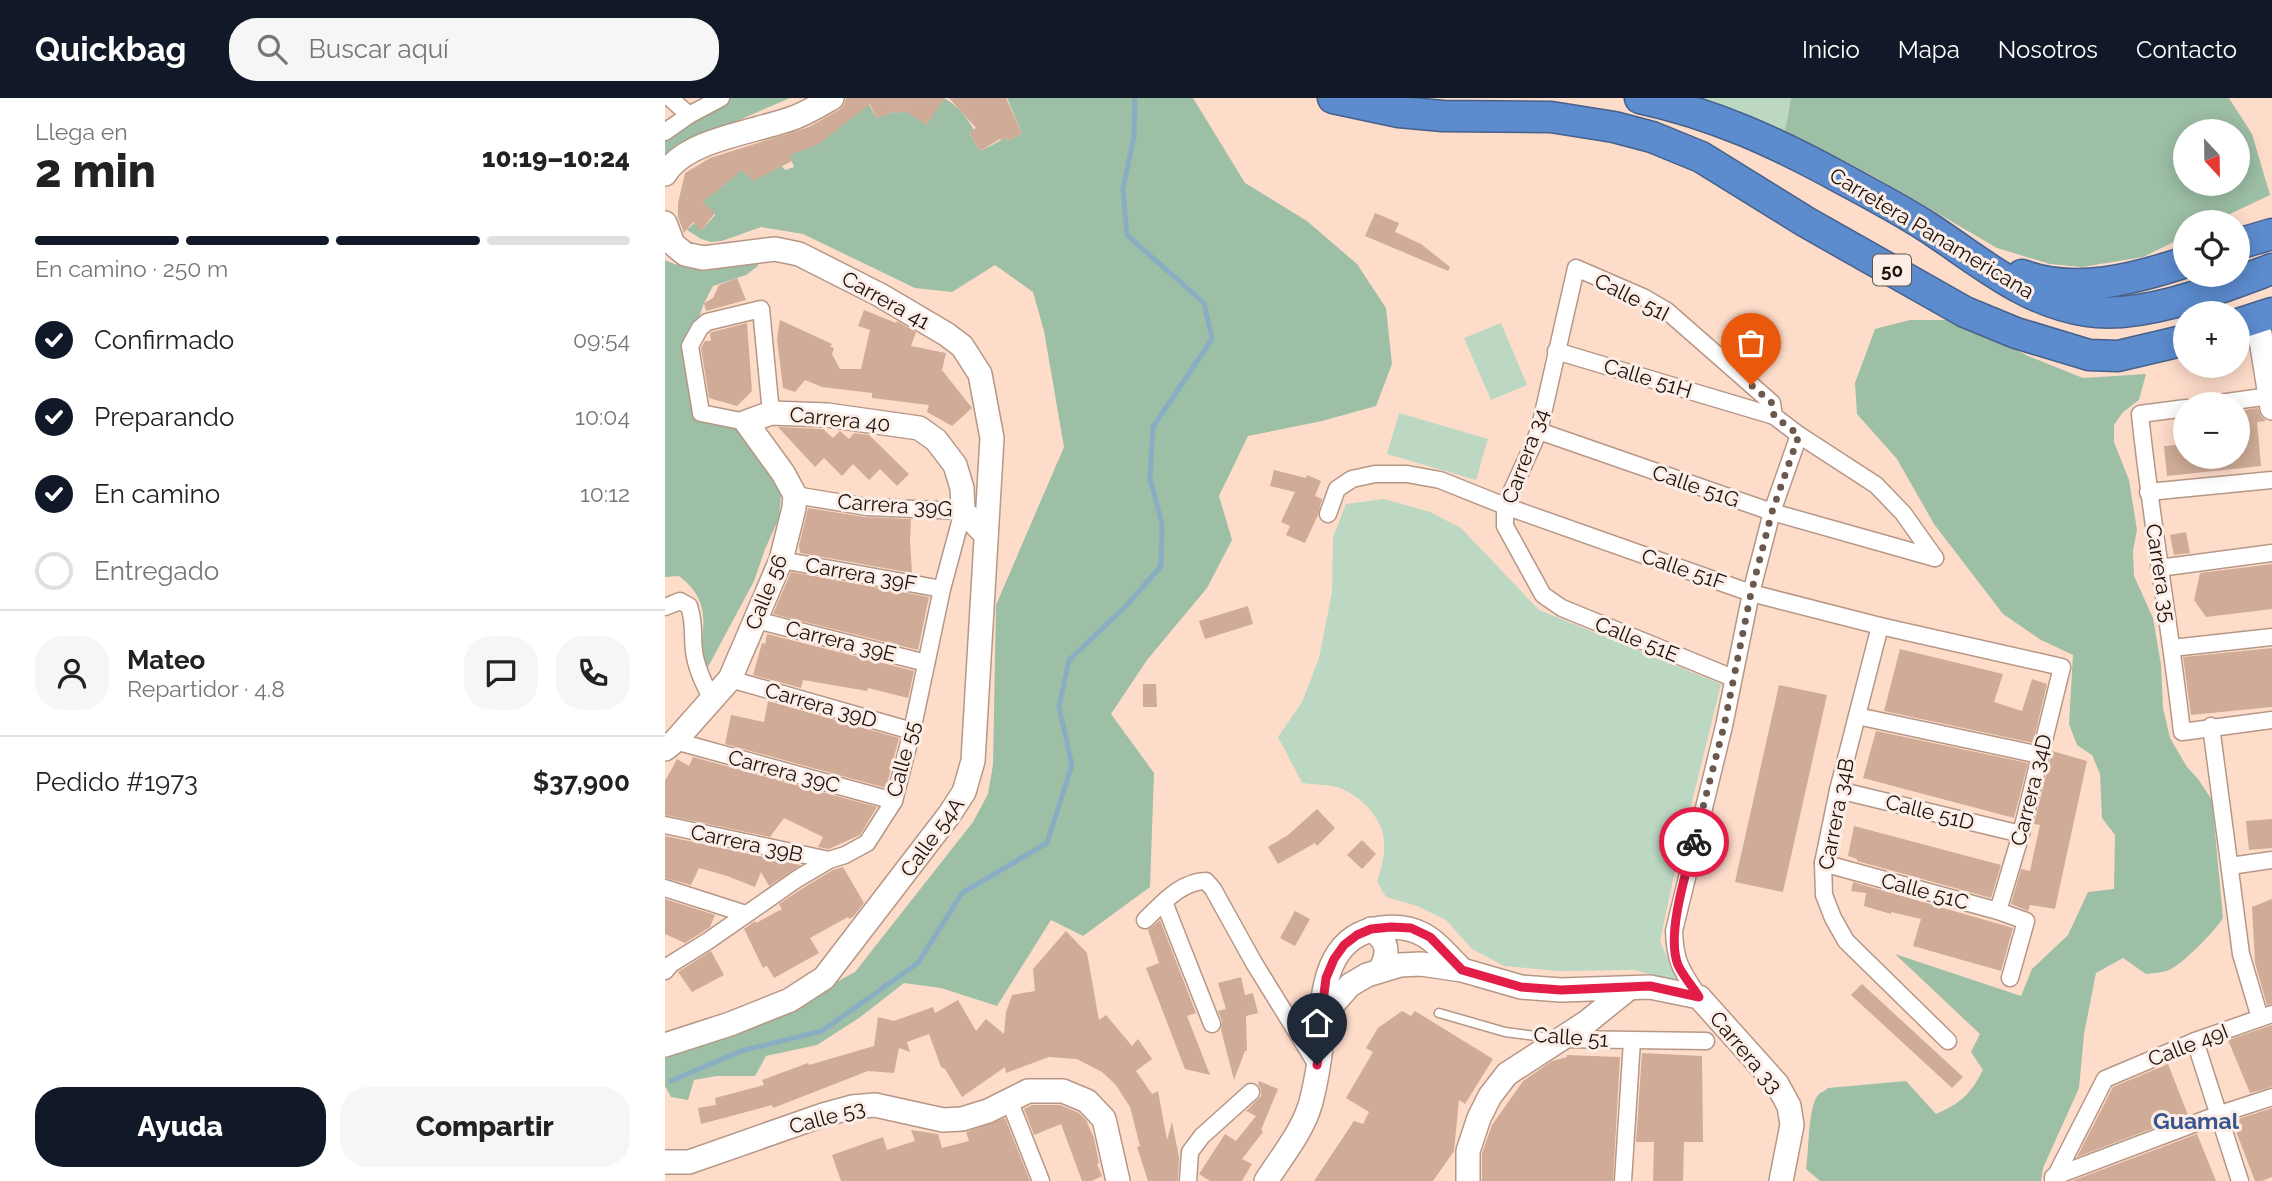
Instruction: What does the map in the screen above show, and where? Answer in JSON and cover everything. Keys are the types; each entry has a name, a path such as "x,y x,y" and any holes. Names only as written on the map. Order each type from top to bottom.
{"highway":[{"name":"Carretera Panamericana","path":"1333,98 1399,112 1432,115 1551,117 1614,127 1652,137 1702,157 1806,222 1965,312 2053,345 2089,355 2118,356 2173,343"},
{"name":"Carretera Panamericana","path":"1640,98 1719,120 1777,144 1928,227 2017,287 2056,304 2088,312 2112,312 2164,304 2272,269"},
{"path":"1928,227 2004,268 2032,279 2071,285 2113,282 2173,266"},
{"path":"2250,240 2272,234"},
{"path":"2118,356 2173,358"}],"street":[{"path":"670,98 689,115"},
{"path":"665,132 721,98"},
{"path":"665,174 672,163 693,148 793,118 832,98"},
{"name":"Carrera 41","path":"665,223 673,244 685,254 703,258 775,248 799,254 880,295 946,334 962,346 980,374"},
{"name":"Carrera 34","path":"1543,595 1505,527 1505,506 1539,431 1576,268"},
{"name":"Calle 51I","path":"1576,268 1643,297 1667,311 1772,403 1774,416"},
{"path":"771,413 761,309 707,321 690,346 701,413 746,422 795,495"},
{"path":"2250,403 2271,402 2259,337"},
{"name":"Calle 51H","path":"1556,351 1774,416 1876,485 1903,513 1935,558"},
{"name":"Calle 54A","path":"665,1045 730,1024 790,1000 824,978 918,857 964,792 973,761 992,438 980,374"},
{"name":"Carrera 35","path":"2173,410 2140,414 2148,492 2182,732 2211,726"},
{"name":"Carrera 40","path":"746,422 771,413 827,415 919,428 936,440"},
{"name":"Calle 51G","path":"1539,431 1772,512 1935,558"},
{"path":"1699,997 1678,965 1674,931 1724,726 1751,593 1772,512 1799,435"},
{"name":"Calle 55","path":"667,965 797,878 867,843 894,801 942,589 963,510 962,488 955,465 936,440"},
{"name":"Calle 51F","path":"1328,514 1337,489 1352,479 1375,474 1407,474 1440,480 1505,506 1751,593 1880,626 2062,667"},
{"path":"2148,492 2272,480"},
{"name":"Carrera 39G","path":"795,495 867,507 963,510 985,535"},
{"name":"Calle 56","path":"670,745 730,679 781,559 795,495"},
{"path":"2159,568 2272,553"},
{"name":"Carrera 39F","path":"781,559 942,589"},
{"name":"Calle 51E","path":"1543,595 1562,608 1733,678"},
{"path":"665,607 680,601 689,606 694,621 694,656 712,700"},
{"name":"Carrera 39E","path":"756,620 926,663"},
{"name":"Carrera 34B","path":"1880,626 1838,790 1823,863 1824,895 1846,941 1948,1041"},
{"path":"2172,648 2272,637"},
{"name":"Carrera 34D","path":"1998,911 2021,834 2062,667"},
{"name":"Carrera 39D","path":"730,679 912,731"},
{"path":"1857,716 2040,755"},
{"path":"2266,1016 2241,954 2211,726 2272,720"},
{"name":"Carrera 39C","path":"670,745 894,801"},
{"name":"Calle 51D","path":"1838,790 2021,834"},
{"name":"Carrera 39B","path":"665,825 829,860"},
{"path":"2231,866 2272,860"},
{"name":"Calle 51C","path":"1823,863 2026,921 2010,978"},
{"path":"1145,920 1188,884 1206,881 1317,1065"},
{"path":"665,888 746,914"},
{"path":"1164,902 1212,1024"},
{"name":"Carrera 33","path":"1344,945 1371,929 1411,928 1430,937 1462,970"},
{"path":"1344,945 1344,957 1348,966 1356,973 1373,972 1386,959 1386,947 1381,936 1371,929"},
{"path":"1266,1181 1299,1130 1311,1103 1322,1038 1321,1018 1326,978 1344,945"},
{"name":"Carrera 33","path":"1321,1018 1344,990 1373,972 1421,964 1462,970 1521,987 1561,990 1650,986 1699,997 1777,1084 1789,1106 1792,1125 1783,1178"},
{"path":"1468,1181 1468,1151 1479,1118 1490,1096 1507,1074 1587,1022 1628,989"},
{"name":"Calle 49I","path":"2053,1179 2105,1079 2195,1041 2266,1016"},
{"name":"Calle 51","path":"1558,1040 1706,1041"},
{"path":"1623,1181 1632,1041"},
{"path":"2195,1041 2240,1181"},
{"path":"1041,1181 1018,1095 1063,1091 1087,1101 1104,1119 1118,1181"},
{"path":"1188,1181 1190,1152 1202,1136 1251,1091"},
{"name":"Calle 53","path":"665,1162 689,1162 852,1107 875,1105 943,1120 963,1119 988,1111 1018,1095"},
{"path":"2053,1179 2217,1115 2272,1097"}],"lane":[{"name":"Calle 51","path":"1439,1013 1505,1032 1558,1040"}],"green space":[{"path":"729,98 790,98 686,143 665,156 665,140 680,126"},
{"path":"944,98 968,120 974,130 969,133 980,151 1022,133 1007,98 1193,98 1245,183 1307,221 1357,264 1386,308 1392,364 1376,406 1322,421 1248,436 1219,496 1232,540 1207,588 1147,660 1111,714 1154,773 1150,887 1083,936 1051,920 997,1006 941,988 904,983 859,1018 817,1045 766,1056 755,1076 717,1076 694,1080 688,1100 671,1097 665,1086 665,1051 771,1018 855,972 973,822 988,794 993,765 996,605 1064,447 1044,331 1033,292 995,265 952,292 915,288 803,234 761,227 722,241 711,242 687,230 694,223 702,230 715,215 701,200 724,185 721,179 737,166 753,180 782,166 785,170 794,167 784,142 869,104 876,118 909,110 926,125"},
{"path":"1697,98 1791,98 1785,131"},
{"path":"1791,98 2229,98 2242,119 2173,119 2173,196 2251,196 2251,132 2270,195 2238,210 2173,210 2173,242 2143,257 2082,267 2050,264 1997,248 1877,178 1785,131"},
{"path":"757,255 758,266 746,275 713,286 704,303 696,326 695,394 724,413 782,483 779,518 754,581 708,667 698,664 703,616 697,595 679,576 665,577 665,260 699,267"},
{"path":"1910,320 1957,320 2028,356 2083,378 2146,374 2139,400 2123,412 2114,425 2114,442 2129,480 2137,530 2133,551 2134,576 2153,618 2161,665 2163,708 2170,738 2187,767 2212,800 2223,918 2198,947 2169,970 2146,974 2123,958 2096,973 2084,1034 2079,1088 2043,1168 2041,1181 1820,1181 1806,1169 1812,1109 1818,1095 1828,1088 1906,1081 1936,1114 1964,1097 1983,1070 1971,1052 1980,1034 1895,954 2021,996 2032,969 2068,935 2088,892 2114,889 2115,835 2102,818 2100,774 2092,755 2077,745 2069,724 2073,655 2041,640 2003,614 1934,524 1897,459 1857,414 1855,383 1875,329"},
{"path":"1501,323 1527,385 1491,400 1464,338"},
{"path":"1399,413 1488,439 1476,480 1387,454"},
{"path":"1384,499 1430,512 1461,528 1539,610 1721,684 1660,941 1677,981 1634,970 1558,971 1504,966 1472,949 1446,920 1417,906 1386,897 1377,882 1384,843 1375,816 1361,801 1345,790 1302,783 1278,737 1302,702 1319,658 1332,592 1333,537 1346,504"}],"building":[{"path":"846,98 945,98 926,125 906,111 876,118 870,104 817,145 790,155 792,161 753,181 742,170 703,202 715,213 701,231 693,222 684,233 678,217 678,203 685,173 710,158 809,127 839,110"},
{"path":"949,98 1006,98 1022,133 1009,140 1000,139 980,151 969,133 976,128"},
{"path":"1375,213 1399,223 1395,232 1421,244 1450,267 1448,271 1365,236"},
{"path":"737,278 746,300 706,311 704,303 713,298 719,285"},
{"path":"864,310 896,323 897,321 916,332 911,346 946,353 942,370 972,408 952,426 927,412 929,405 872,398 872,393 822,387 805,380 795,392 783,388 777,339 780,320 832,344 832,354 840,369 861,369 870,330 858,326"},
{"path":"747,323 752,391 737,406 709,398 701,348 705,341 711,341 710,333"},
{"path":"2258,408 2266,421 2257,422 2261,466 2250,467 2250,409"},
{"path":"778,427 823,429 833,438 840,431 849,439 854,433 869,435 909,474 897,486 880,469 869,480 853,464 842,476 824,458 815,467"},
{"path":"2173,445 2173,469 2233,469 2167,476 2164,446"},
{"path":"1274,470 1306,478 1307,475 1321,481 1315,496 1322,499 1318,515 1305,543 1286,535 1290,526 1281,522 1295,492 1270,486"},
{"path":"808,508 865,517 911,519 912,573 800,553 799,546"},
{"path":"2186,532 2190,553 2174,555 2170,535"},
{"path":"2272,564 2272,609 2206,617 2194,600 2200,573"},
{"path":"791,572 929,597 918,650 773,614"},
{"path":"1248,606 1253,624 1205,639 1199,621"},
{"path":"767,634 914,671 908,698 868,688 867,691 803,680 801,688 753,675"},
{"path":"2272,648 2272,707 2191,715 2183,657"},
{"path":"1900,649 2003,674 1994,702 2022,711 2032,679 2047,684 2033,743 1884,711"},
{"path":"1143,684 1156,684 1157,707 1143,707"},
{"path":"1779,685 1827,695 1783,892 1735,882"},
{"path":"768,701 899,738 886,788 725,744 731,715 764,722"},
{"path":"1876,731 2028,763 2014,818 1863,778"},
{"path":"2052,751 2087,761 2055,909 2030,905 2028,911 2011,904 2021,869 2030,871 2040,825 2034,824"},
{"path":"693,757 877,807 860,835 829,849 818,847 823,837 784,818 770,837 665,815 665,781 677,759 689,766"},
{"path":"1317,809 1335,828 1317,846 1315,843 1278,864 1268,847 1288,835"},
{"path":"2272,819 2272,848 2249,850 2246,821"},
{"path":"1854,826 2001,865 1991,898 1857,861 1848,856"},
{"path":"665,836 801,865 769,886 761,872 755,887 699,868 691,885 665,878"},
{"path":"1362,840 1376,854 1362,869 1347,855"},
{"path":"843,867 864,903 854,916 810,938 819,953 774,978 767,966 763,968 744,929 782,909 779,904 803,888"},
{"path":"1853,882 2013,928 2001,971 1913,946 1921,919 1864,906 1866,893 1851,891"},
{"path":"665,899 715,915 710,927 685,943 665,934"},
{"path":"2272,899 2272,1004 2267,1005 2255,963 2252,907"},
{"path":"1295,911 1310,919 1295,946 1280,938"},
{"path":"1160,920 1196,1013 1187,1016 1210,1075 1185,1069 1146,968 1159,963 1148,930"},
{"path":"1066,931 1087,953 1099,1020 1106,1015 1132,1046 1138,1039 1152,1059 1136,1071 1152,1094 1158,1091 1167,1140 1172,1122 1179,1157 1178,1181 1148,1181 1137,1147 1140,1146 1130,1107 1116,1085 1102,1072 1077,1059 1049,1057 1006,1073 1005,1067 962,1097 945,1069 941,1067 929,1034 907,1042 910,1052 899,1048 894,1073 868,1071 773,1108 772,1105 701,1124 698,1108 716,1105 715,1098 764,1085 762,1080 808,1063 809,1065 874,1046 878,1017 894,1021 933,1007 935,1013 958,1000 976,1031 986,1019 1004,1034 1006,1012 1012,995 1035,991 1033,969"},
{"path":"711,951 724,975 692,992 678,972"},
{"path":"1241,977 1245,995 1253,993 1258,1013 1246,1016 1247,1051 1234,1080 1221,1030 1222,1021 1218,1011 1226,1009 1218,983"},
{"path":"1862,984 1963,1077 1952,1088 1851,995"},
{"path":"1402,1011 1411,1016 1415,1011 1493,1059 1465,1104 1459,1100 1454,1151 1433,1181 1314,1181 1354,1121 1363,1124 1369,1112 1346,1098 1373,1052 1366,1048 1378,1028"},
{"path":"2272,1025 2272,1087 2250,1093 2228,1040"},
{"path":"1642,1053 1702,1056 1703,1142 1684,1142 1683,1181 1653,1181 1654,1142 1636,1142"},
{"path":"1567,1055 1620,1057 1613,1181 1482,1181 1482,1153 1492,1125 1523,1081 1552,1061"},
{"path":"2168,1064 2188,1115 2077,1157 2113,1087"},
{"path":"1259,1081 1278,1089 1261,1130 1263,1132 1242,1159 1252,1164 1242,1181 1210,1181 1199,1174 1225,1134 1236,1141 1256,1116 1246,1111 1261,1096"},
{"path":"1032,1105 1060,1105 1079,1113 1086,1120 1094,1138 1099,1163 1097,1164 1102,1176 1092,1181 1082,1181 1061,1124 1034,1135 1024,1109"},
{"path":"2272,1108 2272,1177 2255,1181 2232,1121"},
{"path":"1005,1118 1030,1181 841,1181 832,1155 883,1137 887,1150 915,1141 911,1130 938,1134 942,1148 969,1141 966,1132"},
{"path":"2197,1134 2216,1181 2072,1181"}],"waterway":[{"path":"671,1081 741,1051 822,1031 918,963 962,893 1047,843 1072,765 1059,707 1069,660 1126,606 1161,566 1162,524 1150,478 1153,427 1212,339 1204,303 1127,235 1123,189 1134,136 1135,98"}],"way so far":[{"path":"1694,842 1724,726 1751,593 1772,512 1799,435 1774,416 1772,403 1751,385"}],"district":[{"name":"Guamal","path":"2196,1120"}],"route":[{"path":"1317,1065 1322,1038 1321,1018 1326,978 1344,945 1371,929 1411,928 1430,937 1462,970 1521,987 1561,990 1650,986 1699,997 1678,965 1674,948 1674,931 1694,842"}]}
